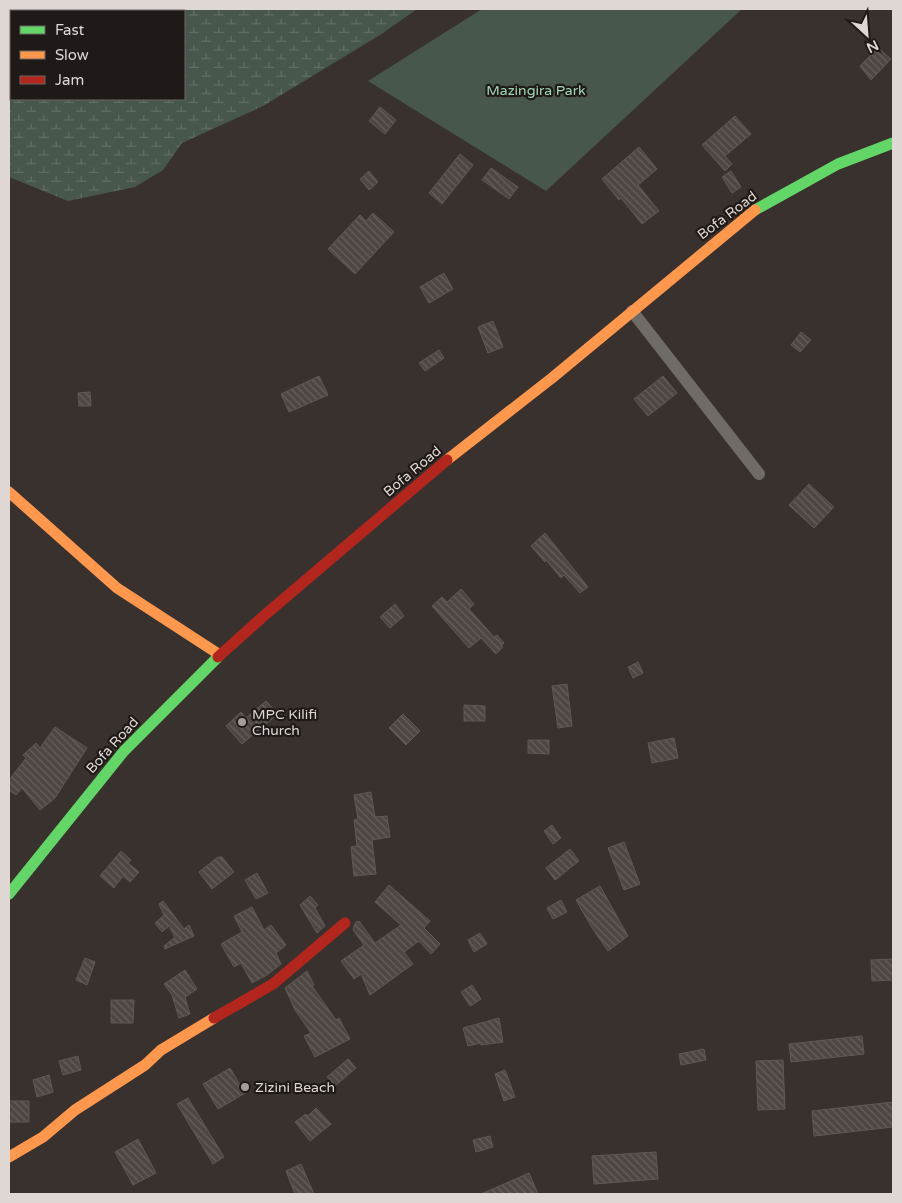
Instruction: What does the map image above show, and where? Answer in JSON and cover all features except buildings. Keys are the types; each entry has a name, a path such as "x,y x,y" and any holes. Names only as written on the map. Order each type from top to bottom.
{"street":[{"name":"Bofa Road","path":"9,894 124,752 220,655 266,614 468,443 552,378 756,209 838,164 893,143"},
{"path":"632,311 758,474"},
{"path":"9,492 117,588 220,655"},
{"path":"9,1157 43,1137 75,1110 144,1066 161,1050 273,984 310,954 344,922"}],"green space":[{"path":"417,9 380,35 263,106 182,143 163,170 135,187 68,201 9,177 9,25 10,24 10,100 185,100 185,10 26,10"},
{"name":"Mazingira Park","path":"482,9 742,9 546,191 368,81"}],"water":[{"path":"9,9 40,9 10,10 9,27"}],"traffic: fast":[{"path":"755,210 838,164 893,143"},
{"path":"9,894 124,751 218,657"}],"traffic: slow":[{"path":"447,460 552,378 755,210"},
{"path":"9,492 117,588 220,655"},
{"path":"9,1157 43,1137 75,1110 145,1065 161,1050 214,1018"}],"traffic: jam":[{"path":"218,657 447,460"},
{"path":"214,1018 273,984 345,923"}],"place":[{"name":"MPC Kilifi Church","path":"242,722"},
{"name":"Zizini Beach","path":"245,1087"}]}
